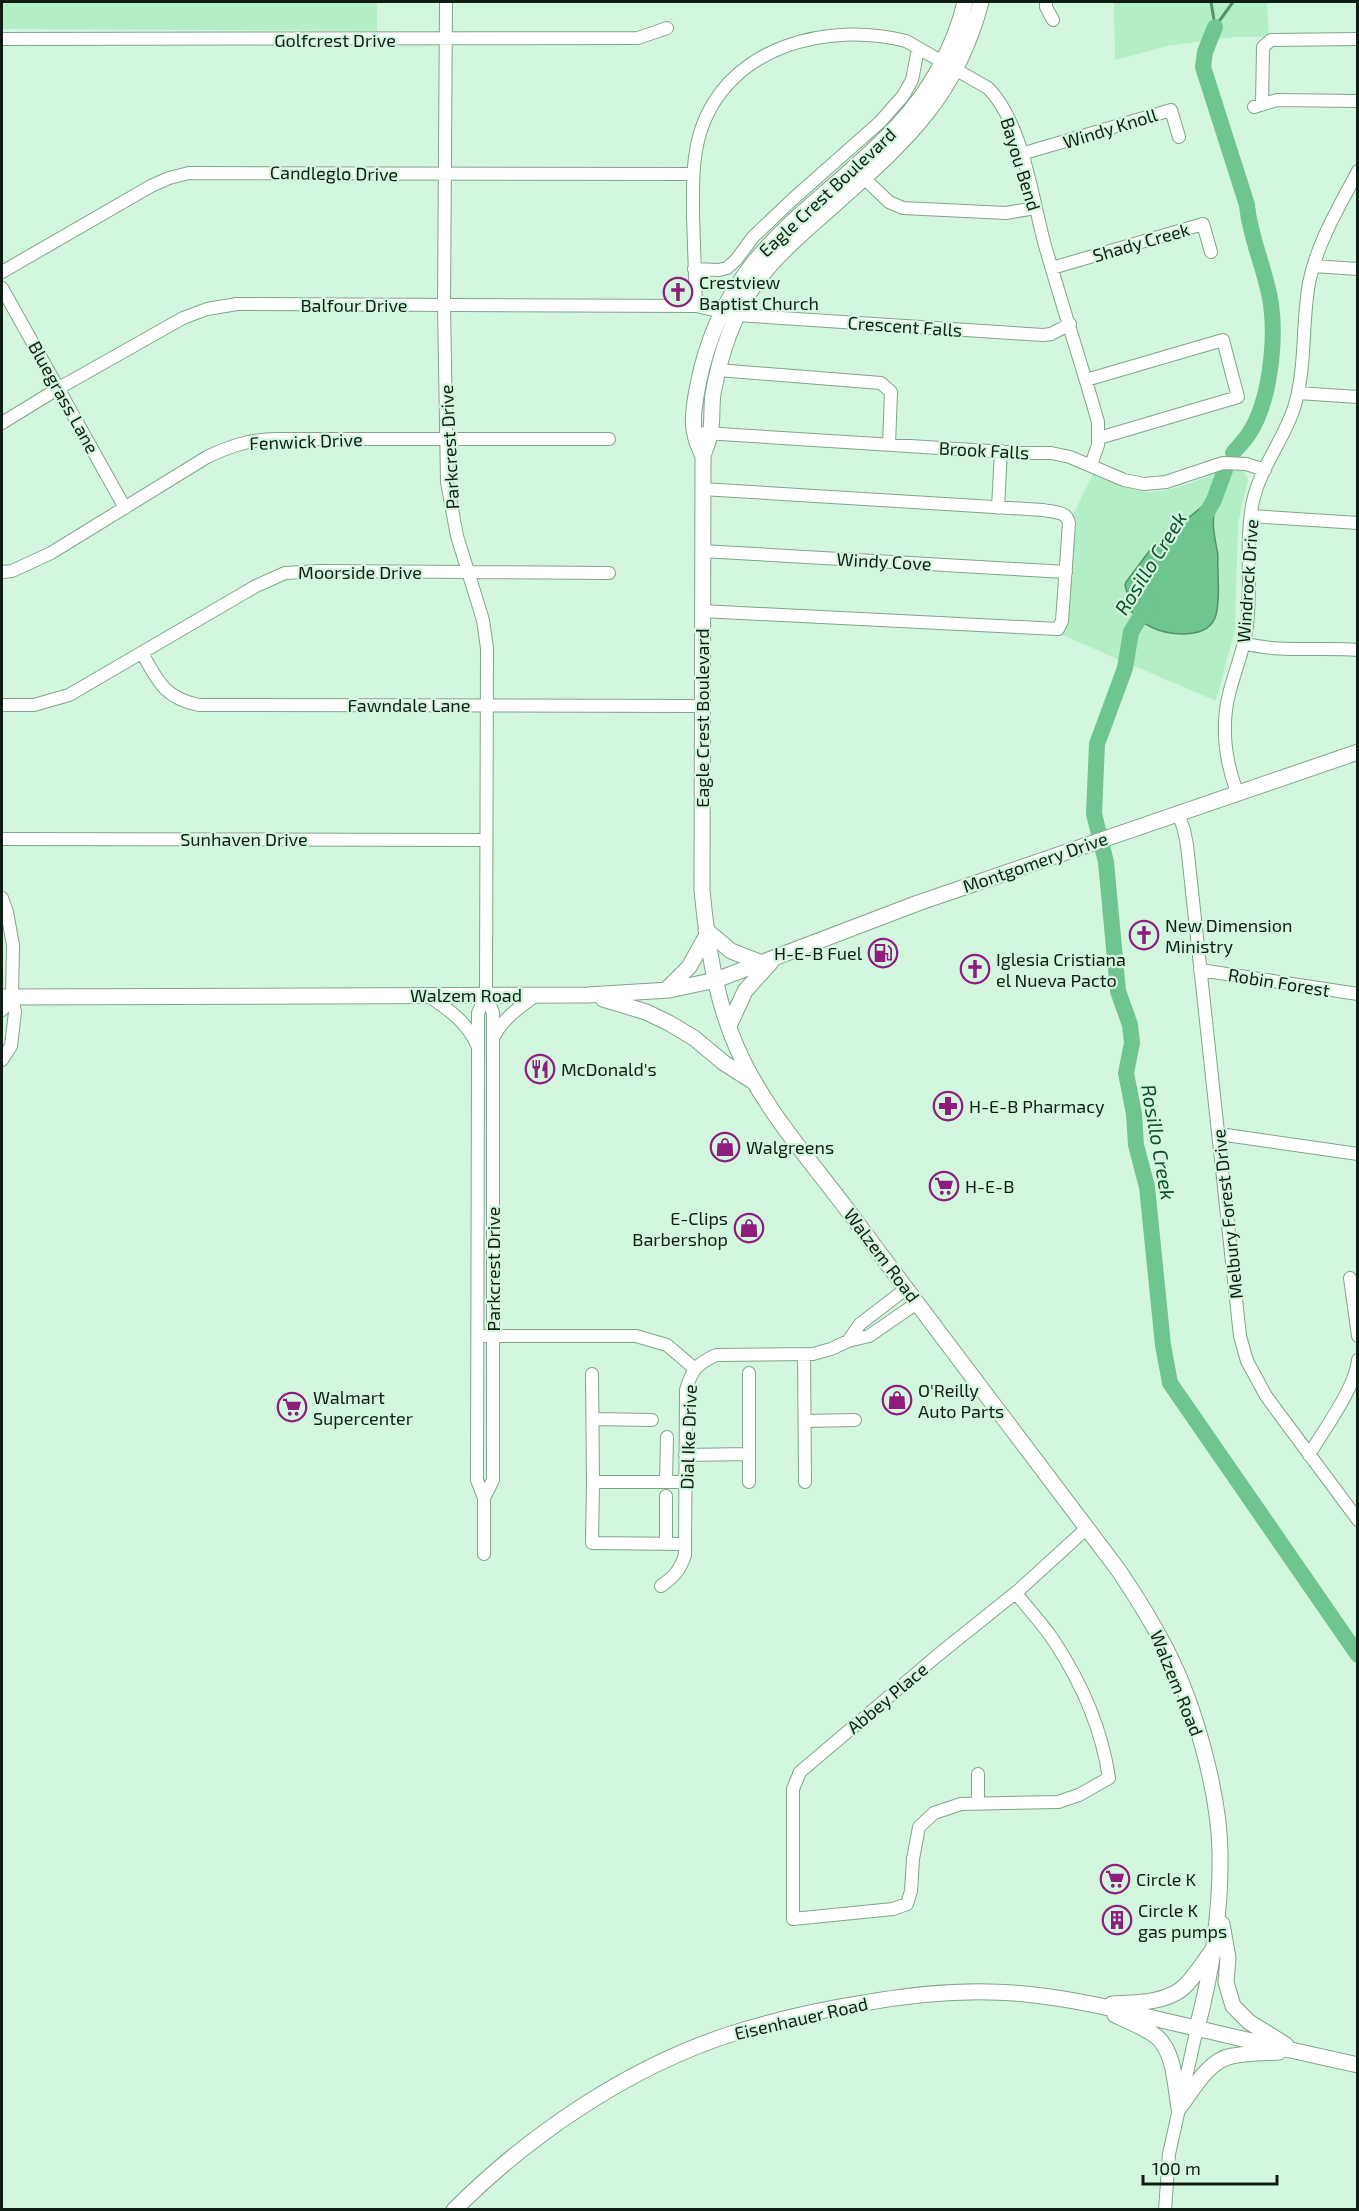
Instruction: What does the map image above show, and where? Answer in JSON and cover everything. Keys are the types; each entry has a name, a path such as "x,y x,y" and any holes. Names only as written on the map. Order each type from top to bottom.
{"main road":[{"name":"Eagle Crest Boulevard","path":"703,456 694,432 700,375 729,314 744,274 766,246 899,124 916,103 942,62 964,2"},
{"name":"Eagle Crest Boulevard","path":"716,980 706,933 702,890 702,489 703,456 711,433 712,398 729,314 781,253 864,178 909,135 927,114 956,69 968,43 981,2"},
{"name":"Montgomery Drive","path":"716,980 871,920 1119,832 1358,752"},
{"path":"664,991 689,967 706,933 731,951 769,960 745,991 729,1026"},
{"name":"Walzem Road","path":"7,997 588,995 664,991 716,980 729,1026 754,1083 1119,1571 1147,1613 1167,1651 1202,1743 1212,1787 1220,1851 1214,1949 1197,2028"},
{"path":"588,995 646,1012 669,1023 694,1038 724,1063 754,1083"},
{"path":"1218,1903 1228,1958 1226,1982 1233,2006 1249,2022 1296,2051"},
{"path":"1097,2005 1161,1999 1174,1994 1186,1985 1214,1949"},
{"name":"Eisenhauer Road","path":"454,2210 470,2194 554,2125 612,2088 685,2052 730,2034 789,2017 909,1996 953,1992 1032,1994 1097,2005 1197,2028"},
{"path":"1097,2005 1156,2037 1164,2047 1172,2065 1179,2108"},
{"path":"1197,2028 1358,2065"},
{"path":"1179,2108 1210,2068 1223,2059 1230,2056 1296,2051"}],"street":[{"name":"Parkcrest Drive","path":"446,2 444,305 449,495 457,536 483,620 487,648 486,995 493,1014 493,1480 484,1498"},
{"path":"1046,2 1046,7 1053,20"},
{"name":"Golfcrest Drive","path":"2,39 638,38 667,28"},
{"name":"Bayou Bend","path":"696,306 693,174 697,144 708,114 729,83 745,66 761,56 794,42 825,36 891,38 906,41 988,88 999,99 1010,118 1098,422 1099,438 1091,465"},
{"path":"1358,39 1271,40 1266,42 1263,47 1258,105 1277,100 1358,101"},
{"name":"Eagle Crest Boulevard","path":"694,269 727,268 753,237 792,199 880,122 903,96 912,80 918,49"},
{"name":"Windy Knoll","path":"1021,154 1171,110 1179,137"},
{"name":"Windrock Drive","path":"1237,792 1230,775 1225,725 1229,694 1243,643 1247,616 1251,516 1254,500 1265,470 1291,417 1298,393 1306,305 1314,266 1330,223 1358,171"},
{"name":"Candleglo Drive","path":"2,272 151,186 179,175 208,172 693,174"},
{"path":"864,178 881,195 903,208 1006,213 1035,208"},
{"name":"Shady Creek","path":"1052,268 1203,224 1211,252"},
{"path":"1314,266 1358,269"},
{"name":"Bluegrass Lane","path":"2,288 125,508"},
{"name":"Balfour Drive","path":"2,423 183,318 214,308 237,304 696,306 729,314"},
{"name":"Crescent Falls","path":"729,314 1043,335 1051,334 1070,324"},
{"path":"1086,380 1223,340 1238,397 1099,438"},
{"path":"718,370 881,383 891,392 889,444"},
{"path":"1298,393 1358,397"},
{"name":"Brook Falls","path":"694,432 1051,453 1091,465 1124,480 1144,484 1166,482 1223,463 1246,464 1265,470"},
{"name":"Fenwick Drive","path":"2,572 12,571 51,553 207,458 224,449 249,441 447,438 609,439"},
{"path":"998,508 1001,451"},
{"path":"702,489 1043,510 1064,514 1068,518 1062,621 1058,629 1051,631 702,611"},
{"path":"1251,516 1358,523"},
{"name":"Windy Cove","path":"702,551 1066,572"},
{"name":"Moorside Drive","path":"2,705 34,705 58,699 80,689 256,586 285,573 320,571 609,573"},
{"path":"1243,643 1287,650 1327,648 1358,650"},
{"name":"Fawndale Lane","path":"142,653 161,686 174,697 199,705 701,706"},
{"name":"Melbury Forest Drive","path":"1178,813 1184,830 1219,1134 1237,1318 1244,1353 1255,1379 1266,1396 1358,1520"},
{"name":"Sunhaven Drive","path":"2,839 486,840"},
{"path":"2,898 13,945 7,997 2,1010"},
{"name":"Robin Forest","path":"1200,970 1358,994"},
{"name":"Parkcrest Drive","path":"484,1554 484,1498 477,1480 478,1013 486,995"},
{"path":"493,1039 499,1025 536,995"},
{"name":"Parkcrest Drive","path":"429,996 462,1021 471,1032 478,1049"},
{"path":"2,1060 11,1046 15,1012 7,997"},
{"path":"1219,1134 1358,1154"},
{"path":"1350,1278 1358,1336"},
{"name":"Dial Ike Drive","path":"848,1341 860,1324 907,1288"},
{"name":"Dial Ike Drive","path":"661,1586 675,1576 682,1566 685,1544 686,1389 695,1369 702,1362 716,1355 804,1354 831,1349 848,1341 870,1336 917,1303"},
{"path":"478,1337 636,1336 667,1345 695,1369"},
{"path":"804,1354 805,1482"},
{"path":"1309,1455 1355,1376 1358,1360"},
{"path":"749,1373 749,1482"},
{"path":"592,1374 592,1543 685,1544"},
{"path":"593,1419 652,1420"},
{"path":"805,1421 855,1420"},
{"path":"666,1482 667,1437"},
{"path":"685,1455 749,1454"},
{"path":"477,1480 493,1480"},
{"path":"593,1482 685,1482"},
{"path":"666,1496 666,1544"},
{"name":"Abbey Place","path":"978,1803 961,1804 934,1813 919,1827 913,1859 910,1908 793,1919 793,1790 800,1772 938,1654 1016,1593 1087,1528"},
{"path":"978,1774 978,1803 1058,1802 1079,1796 1109,1779 1105,1752 1078,1681 1053,1639 1016,1593"},
{"path":"1165,2210 1169,2154 1197,2028"}],"shaded area":[{"path":"2,2 377,2 377,31 2,29"},
{"path":"1114,2 1267,2 1269,37 1233,37 1167,46 1115,60"},
{"path":"1218,470 1244,471 1248,479 1238,524 1235,629 1216,701 1062,635 1068,624 1072,517 1093,474 1130,488 1150,492 1182,486"}],"water":[{"path":"1210,500 1214,500 1216,504 1213,521 1218,555 1217,609 1212,623 1206,629 1188,634 1168,632 1147,625 1136,617 1125,602 1128,596 1126,582 1150,550"}],"waterway":[{"name":"Rosillo Creek","path":"1211,2 1215,26"},
{"path":"1215,27 1233,2"},
{"name":"Rosillo Creek","path":"1215,27 1205,52 1203,67 1247,205 1251,230 1269,291 1273,336 1270,372 1262,407 1248,435 1233,453"},
{"name":"Rosillo Creek","path":"1203,519 1214,500 1225,470"},
{"name":"Rosillo Creek","path":"1150,601 1131,632 1125,668 1097,744 1094,814 1106,862 1118,991 1130,1025 1132,1043 1126,1073 1134,1114 1136,1145 1147,1187 1163,1345 1170,1383 1358,1655"}],"place":[{"name":"Crestview Baptist Church","path":"678,292"},
{"name":"New Dimension Ministry","path":"1144,935"},
{"name":"H-E-B Fuel","path":"883,953"},
{"name":"Iglesia Cristiana el Nueva Pacto","path":"975,969"},
{"name":"McDonald's","path":"540,1069"},
{"name":"H-E-B Pharmacy","path":"948,1106"},
{"name":"Walgreens","path":"725,1147"},
{"name":"H-E-B","path":"944,1186"},
{"name":"E-Clips Barbershop","path":"749,1228"},
{"name":"O'Reilly Auto Parts","path":"897,1400"},
{"name":"Walmart Supercenter","path":"292,1407"},
{"name":"Circle K","path":"1115,1879"},
{"name":"Circle K gas pumps","path":"1117,1920"}]}
